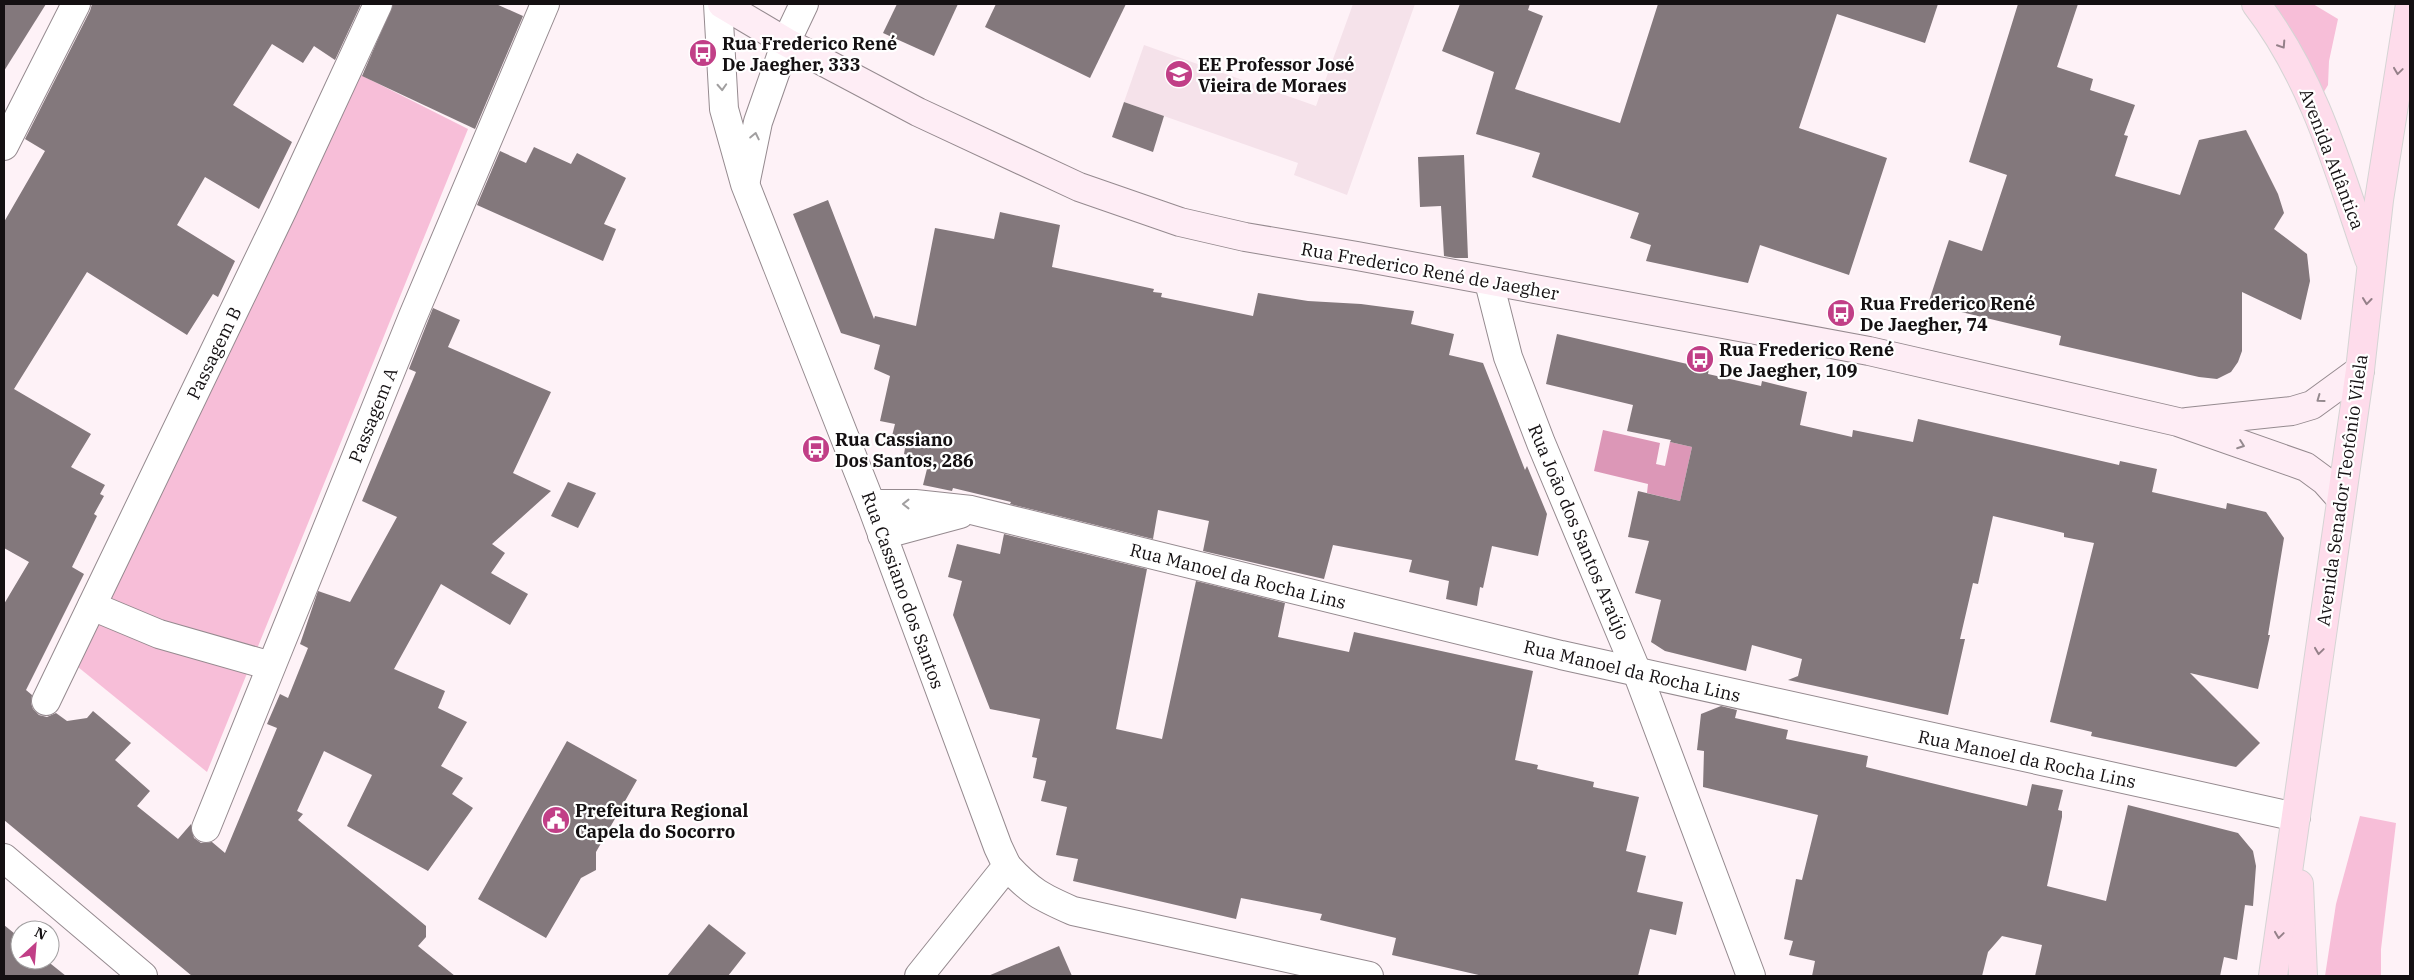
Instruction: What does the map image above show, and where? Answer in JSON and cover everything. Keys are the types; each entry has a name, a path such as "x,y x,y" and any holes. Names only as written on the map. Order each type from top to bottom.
{"main road":[{"name":"Rua Frederico René de Jaegher","path":"722,4 786,42 918,112 1080,187 1180,222 1244,237 1357,256 1869,351 2178,422 2306,467 2325,481 2341,499"},
{"name":"Avenida Atlântica","path":"2256,4 2292,60 2320,118 2371,266"},
{"name":"Avenida Senador Teotônio Vilela","path":"2274,976 2360,370 2371,266 2398,69 2410,4"},
{"name":"Rua Frederico René de Jaegher","path":"2178,422 2292,411 2312,405 2360,370"},
{"path":"2296,817 2304,976"}],"street":[{"path":"4,146 76,4"},
{"name":"Passagem B","path":"46,700 283,209 378,4"},
{"name":"Passagem A","path":"206,828 413,316 545,4"},
{"name":"Rua Cassiano dos Santos","path":"718,4 724,109 745,184 871,504 998,847 1007,866 1027,888 1045,899 1073,911 1369,976"},
{"path":"745,184 758,122 786,42 804,4"},
{"name":"Rua João dos Santos Araújo","path":"1489,282 1508,357 1637,672 1752,976"},
{"name":"Rua Manoel da Rocha Lins","path":"871,504 915,504 972,510 1637,672 2296,817"},
{"name":"Rua Manoel da Rocha Lins","path":"882,535 972,510"},
{"path":"92,606 159,634 271,666"},
{"path":"4,858 143,976"},
{"path":"920,976 1007,866"}],"shaded area":[{"name":"EE Professor José Vieira de Moraes","path":"1353,4 1415,4 1347,195 1294,175 1298,163 1124,102 1144,45 1316,106"},
{"path":"2260,4 2313,4 2338,19 2329,61 2328,85 2322,95"},
{"path":"355,72 468,129 207,772 78,667"},
{"path":"1603,430 1660,443 1656,464 1665,466 1670,442 1692,447 1680,501 1647,493 1648,484 1594,471"},
{"path":"2360,816 2396,823 2381,949 2381,976 2325,976 2336,904"}],"building":[{"path":"4,4 46,4 4,71"},
{"path":"92,4 361,4 335,60 314,46 303,63 272,44 233,105 292,142 259,209 205,177 177,225 235,261 218,297 213,294 187,335 87,272 14,389 91,434 71,467 105,485 100,494 104,496 94,514 97,516 72,567 84,574 26,690 32,695 31,703 33,709 39,715 47,717 56,713 67,721 87,718 93,711 131,743 115,760 150,791 137,806 178,839 191,824 194,838 201,843 212,842 225,853 277,728 267,724 280,694 288,698 308,648 300,644 318,591 350,602 397,517 362,501 416,372 409,369 433,308 460,320 448,347 551,392 513,473 551,491 492,544 505,553 491,573 528,594 510,625 441,584 394,669 445,691 438,708 467,722 441,766 463,778 452,794 473,808 428,871 347,826 372,775 324,751 297,811 303,814 298,820 426,926 426,937 418,946 455,976 192,976 4,820 4,604 29,562 4,548 4,222 45,151 25,139"},
{"path":"393,4 496,4 523,16 475,129 362,76"},
{"path":"897,4 958,4 934,56 883,33"},
{"path":"996,4 1126,4 1090,78 985,27"},
{"path":"1460,4 1530,4 1528,10 1543,16 1515,89 1620,123 1658,4 1938,4 1925,43 1837,14 1799,128 1887,158 1849,275 1760,245 1748,283 1646,261 1651,245 1630,238 1639,213 1532,177 1540,153 1476,134 1494,72 1442,51"},
{"path":"2018,4 2078,4 2057,67 2093,79 2090,90 2135,105 2124,135 2128,136 2115,176 2180,195 2199,140 2246,130 2278,194 2284,213 2274,229 2307,254 2310,281 2301,320 2242,292 2242,351 2238,362 2231,372 2217,379 2199,377 2059,345 2061,336 1928,304 1949,240 1982,251 2007,175 1969,162"},
{"path":"1124,102 1164,116 1153,152 1112,137"},
{"path":"534,147 571,164 577,153 626,178 604,224 616,229 603,261 477,205 500,151 526,163"},
{"path":"1464,155 1468,258 1455,258 1444,256 1441,206 1420,207 1418,157"},
{"path":"828,200 874,319 875,316 916,326 935,228 994,239 1000,212 1060,225 1052,267 1154,289 1153,292 1162,293 1161,297 1253,316 1258,293 1308,301 1361,304 1414,311 1411,324 1454,334 1449,355 1483,363 1525,470 1527,466 1547,514 1538,556 1492,546 1483,588 1480,587 1477,606 1446,599 1449,581 1409,572 1412,560 1333,545 1324,579 1203,551 1209,521 1158,510 1153,539 953,488 952,491 923,485 929,461 904,454 905,448 890,444 895,424 880,421 890,376 874,369 880,345 841,333 793,214"},
{"path":"1557,334 1709,369 1708,374 1761,386 1762,381 1807,392 1800,425 1852,437 1853,430 1913,442 1918,419 2119,465 2120,461 2157,469 2152,492 2226,509 2227,503 2266,512 2284,538 2268,635 2270,635 2258,689 2190,673 2260,743 2236,767 2091,736 2092,732 2050,722 2094,543 2064,537 2064,533 1993,516 1978,584 1973,583 1960,639 1965,639 1948,715 1788,680 1798,676 1802,659 1752,645 1746,671 1665,651 1651,642 1661,600 1635,593 1649,541 1628,537 1638,491 1680,501 1692,447 1670,442 1671,440 1627,431 1633,405 1546,384"},
{"path":"568,482 596,493 578,528 551,516"},
{"path":"1004,534 1147,569 1116,729 1162,739 1196,581 1285,603 1278,637 1349,652 1354,632 1533,671 1515,760 1538,765 1537,769 1594,782 1593,787 1639,797 1626,851 1646,856 1637,892 1683,902 1676,935 1650,929 1638,976 1483,976 1392,955 1396,938 1320,920 1322,914 1241,898 1236,919 1073,881 1078,859 1056,855 1067,807 1041,801 1046,781 1033,778 1037,758 1032,757 1040,719 990,709 953,615 962,581 948,577 957,544 1000,554"},
{"path":"1721,706 1737,710 1735,718 1788,730 1786,739 1868,756 1866,767 2027,806 2032,784 2063,790 2058,810 2062,811 2062,817 2047,886 2106,901 2128,805 2238,833 2253,851 2256,866 2253,906 2245,905 2237,960 2224,957 2220,976 2035,976 2042,945 2002,936 1988,952 1982,976 1812,976 1815,961 1789,955 1793,941 1784,939 1796,879 1802,880 1818,815 1703,787 1704,751 1697,750 1701,714"},
{"path":"567,741 637,780 596,852 596,870 581,878 546,938 478,899"},
{"path":"709,924 746,953 728,976 667,976"},
{"path":"4,925 10,930 10,970 58,970 66,976 4,976"},
{"path":"1059,946 1072,976 988,976"}],"place":[{"name":"Rua Frederico René De Jaegher, 333","path":"703,53"},
{"name":"EE Professor José Vieira de Moraes","path":"1179,74"},
{"name":"Rua Frederico René De Jaegher, 74","path":"1841,313"},
{"name":"Rua Frederico René De Jaegher, 109","path":"1700,359"},
{"name":"Rua Cassiano Dos Santos, 286","path":"816,449"},
{"name":"Prefeitura Regional Capela do Socorro","path":"556,820"}]}
